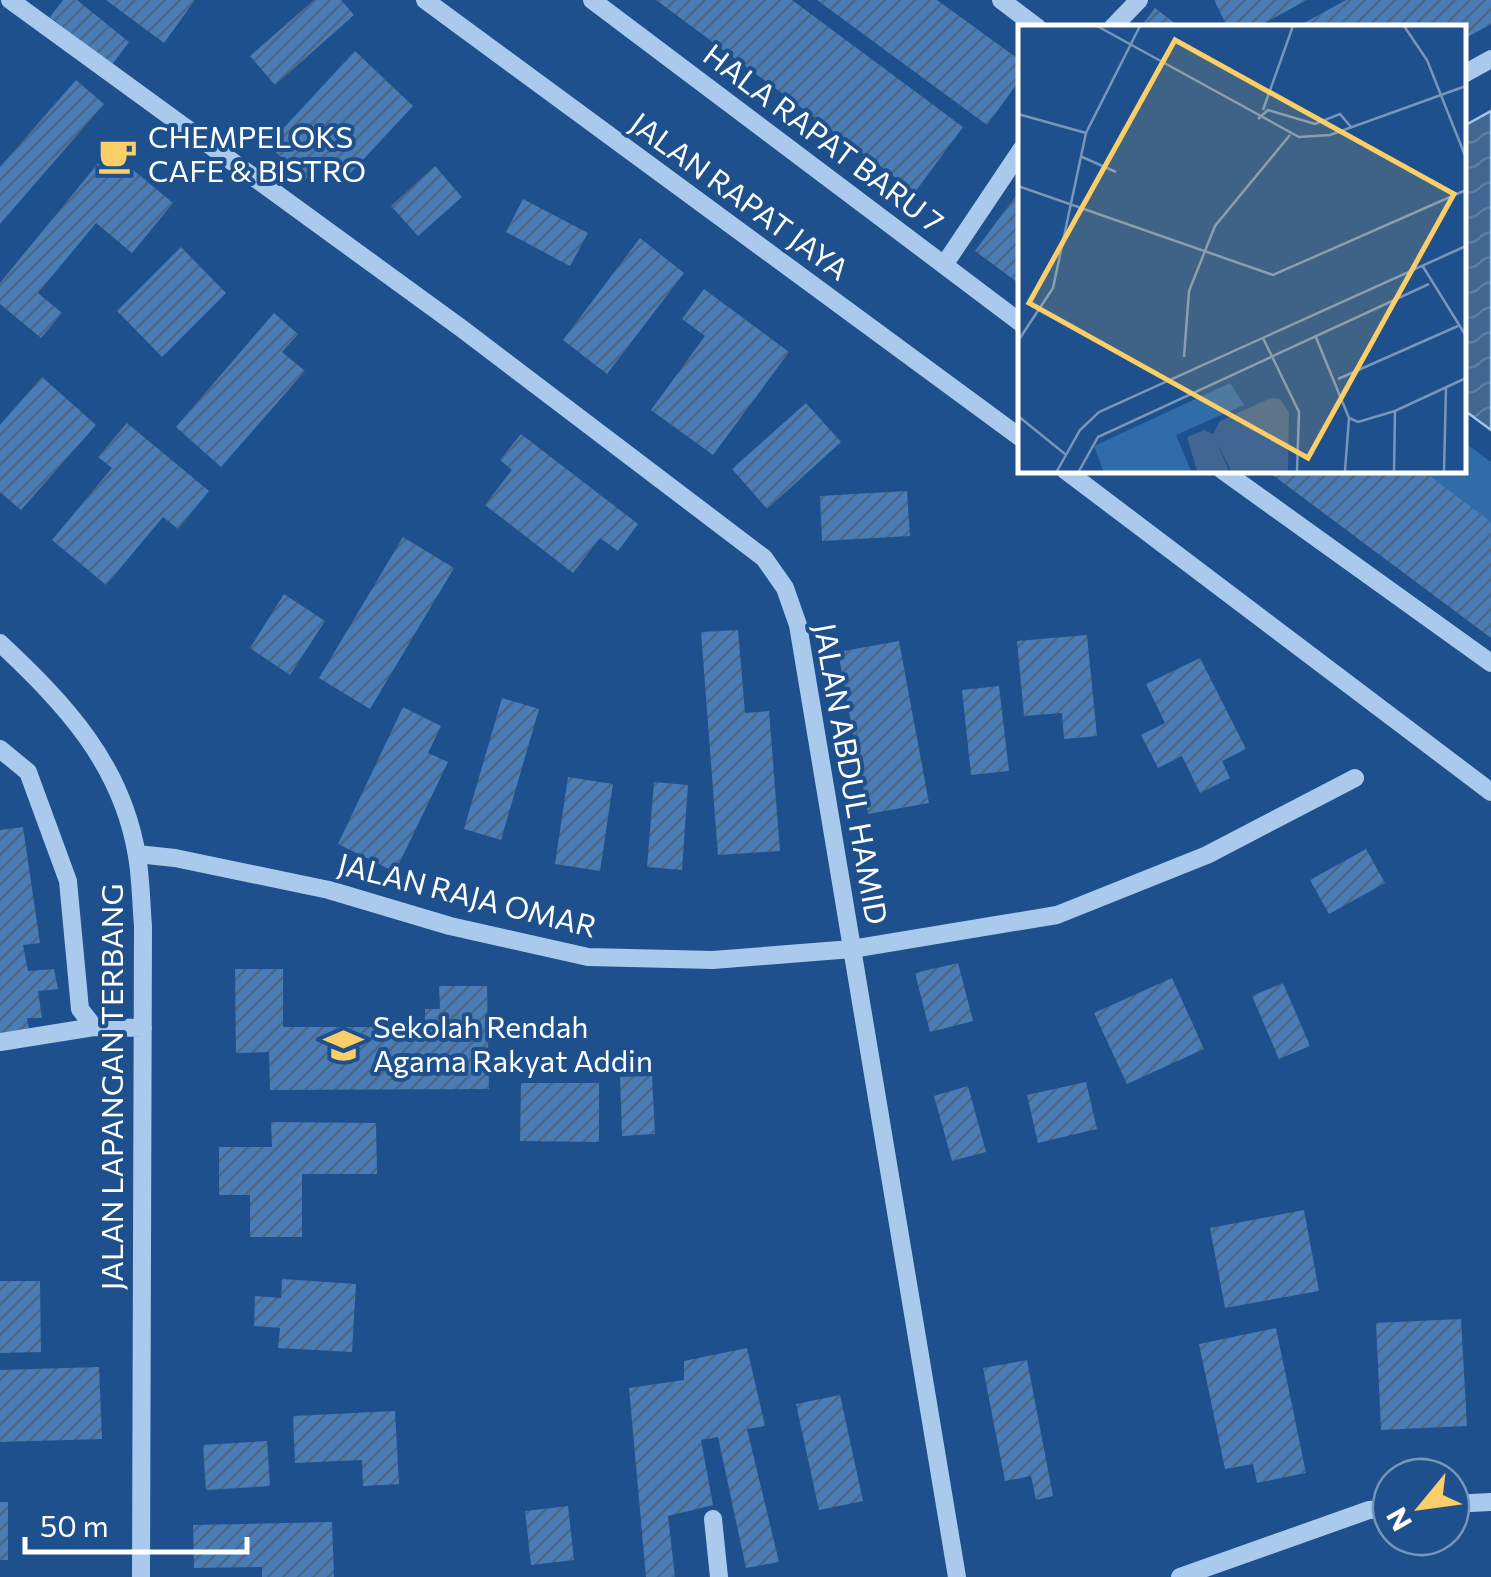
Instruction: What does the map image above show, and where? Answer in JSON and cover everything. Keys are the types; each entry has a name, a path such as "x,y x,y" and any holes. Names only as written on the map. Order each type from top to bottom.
{"street":[{"name":"JALAN ABDUL HAMID","path":"10,0 461,328 764,558 785,588 798,625 957,1577"},
{"name":"JALAN RAPAT JAYA","path":"425,0 1018,436"},
{"name":"HALA RAPAT BARU 7","path":"592,0 1018,320"},
{"path":"1001,0 1034,25"},
{"path":"1115,25 1139,0"},
{"path":"1466,73 1491,60"},
{"path":"944,266 1018,155"},
{"path":"1225,472 1491,662"},
{"path":"1087,477 1491,792"},
{"name":"JALAN LAPANGAN TERBANG","path":"0,643 75,717 102,758 137,854 143,926 141,1577"},
{"path":"0,748 28,772 68,881 80,1008 94,1027"},
{"name":"JALAN RAJA OMAR","path":"137,854 175,858 329,890 450,926 588,956 713,960 852,949 1057,914 1207,854 1355,778"},
{"path":"0,1042 94,1027 143,1028"},
{"path":"1180,1577 1371,1510"},
{"path":"714,1518 719,1577"}],"shaded area":[{"path":"1466,443 1491,462 1491,616 1382,472 1466,472"}],"water":[{"path":"1491,111 1491,430 1466,411 1466,125"}],"building":[{"path":"63,0 77,0 129,42 111,66 50,17"},
{"path":"106,0 195,0 164,43"},
{"path":"314,0 341,0 354,15 275,85 250,56"},
{"path":"656,0 792,0 963,127 915,192"},
{"path":"817,0 937,0 1018,59 1018,82 987,125"},
{"path":"1214,0 1307,0 1261,25 1226,25"},
{"path":"1346,0 1491,0 1491,24 1466,38 1466,25 1300,25"},
{"path":"1155,8 1177,25 1142,25"},
{"path":"355,51 413,106 346,178 325,159 305,180 268,145"},
{"path":"76,80 104,104 0,224 0,167"},
{"path":"109,150 173,203 132,253 96,223 38,293 62,313 41,338 0,304 0,283"},
{"path":"435,166 462,197 418,236 391,206"},
{"path":"1018,193 1018,283 975,251"},
{"path":"523,199 588,233 570,266 506,232"},
{"path":"640,238 684,273 607,374 563,340"},
{"path":"181,247 226,293 162,357 117,311"},
{"path":"704,289 789,352 713,455 651,410 705,336 682,319"},
{"path":"274,313 298,334 282,352 305,371 221,467 176,427"},
{"path":"42,377 96,425 21,510 0,492 0,425"},
{"path":"806,403 841,442 767,509 732,469"},
{"path":"127,423 209,491 178,529 163,517 106,585 52,540 112,468 98,457"},
{"path":"521,434 638,524 618,551 600,538 573,573 485,505 512,470 500,460"},
{"path":"1269,472 1425,472 1491,522 1491,638"},
{"path":"907,491 910,536 822,541 820,496"},
{"path":"403,537 454,568 370,709 319,678"},
{"path":"284,594 325,621 290,675 250,648"},
{"path":"738,630 745,713 769,711 780,851 718,855 701,632"},
{"path":"1087,635 1097,736 1064,739 1062,713 1024,716 1017,641"},
{"path":"899,641 929,803 868,814 838,652"},
{"path":"1200,658 1246,749 1222,761 1230,778 1200,793 1182,756 1158,768 1141,735 1165,723 1146,684"},
{"path":"999,686 1009,771 971,775 962,690"},
{"path":"502,698 539,709 501,840 464,829"},
{"path":"403,707 441,726 428,753 448,762 395,872 338,844"},
{"path":"568,777 613,784 600,871 555,864"},
{"path":"654,782 688,785 682,870 647,867"},
{"path":"23,827 40,943 23,945 28,971 54,969 58,989 38,991 42,1018 27,1018 30,1035 0,1037 0,830"},
{"path":"1366,849 1385,883 1329,914 1310,880"},
{"path":"958,963 973,1021 930,1032 915,973"},
{"path":"235,969 283,969 283,1027 425,1027 425,1009 440,1009 439,986 487,986 489,1089 270,1090 269,1052 236,1053"},
{"path":"1172,978 1204,1049 1127,1084 1094,1013"},
{"path":"1283,983 1310,1046 1279,1059 1252,996"},
{"path":"652,1076 655,1134 622,1136 620,1077"},
{"path":"1086,1082 1097,1129 1038,1143 1027,1095"},
{"path":"521,1083 599,1083 599,1142 520,1141"},
{"path":"968,1086 986,1152 952,1161 934,1096"},
{"path":"271,1122 376,1123 377,1174 302,1174 302,1237 250,1237 250,1195 219,1195 219,1147 272,1147"},
{"path":"1304,1210 1319,1291 1225,1308 1210,1228"},
{"path":"282,1279 356,1284 352,1352 278,1348 280,1328 254,1326 255,1296 281,1298"},
{"path":"0,1281 40,1281 41,1352 0,1353"},
{"path":"1461,1319 1467,1426 1381,1430 1376,1323"},
{"path":"1276,1328 1306,1473 1257,1483 1253,1464 1225,1469 1199,1344"},
{"path":"747,1348 765,1426 747,1429 779,1562 746,1568 718,1437 701,1440 713,1505 668,1516 675,1577 646,1577 629,1388 684,1380 684,1361"},
{"path":"1027,1360 1053,1496 1036,1500 1031,1476 1005,1481 983,1368"},
{"path":"99,1367 102,1439 0,1442 0,1370"},
{"path":"840,1395 863,1501 819,1510 796,1404"},
{"path":"395,1411 399,1484 363,1486 362,1460 295,1463 293,1416"},
{"path":"267,1441 270,1486 206,1490 203,1445"},
{"path":"0,1502 8,1502 8,1560 0,1560"},
{"path":"568,1506 574,1560 531,1565 525,1511"},
{"path":"332,1522 334,1577 262,1577 262,1567 194,1568 193,1525"}],"place":[{"name":"CHEMPELOKS CAFE & BISTRO","path":"118,155"},
{"name":"Sekolah Rendah Agama Rakyat Addin","path":"343,1045"}]}
